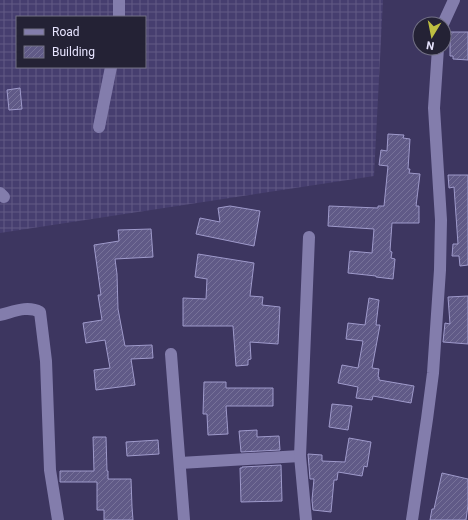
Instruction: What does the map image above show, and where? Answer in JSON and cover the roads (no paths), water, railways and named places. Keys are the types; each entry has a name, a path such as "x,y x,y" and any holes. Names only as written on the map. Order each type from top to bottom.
{"street":[{"path":"119,0 119,16"},
{"path":"446,16 454,0"},
{"path":"412,520 433,372 440,270 440,220 434,108 437,56"},
{"path":"99,127 111,68"},
{"path":"306,520 300,456 309,238"},
{"path":"0,315 25,309 33,309 40,312 46,361 50,470 58,520"},
{"path":"171,354 184,520"},
{"path":"180,463 300,456"}]}
